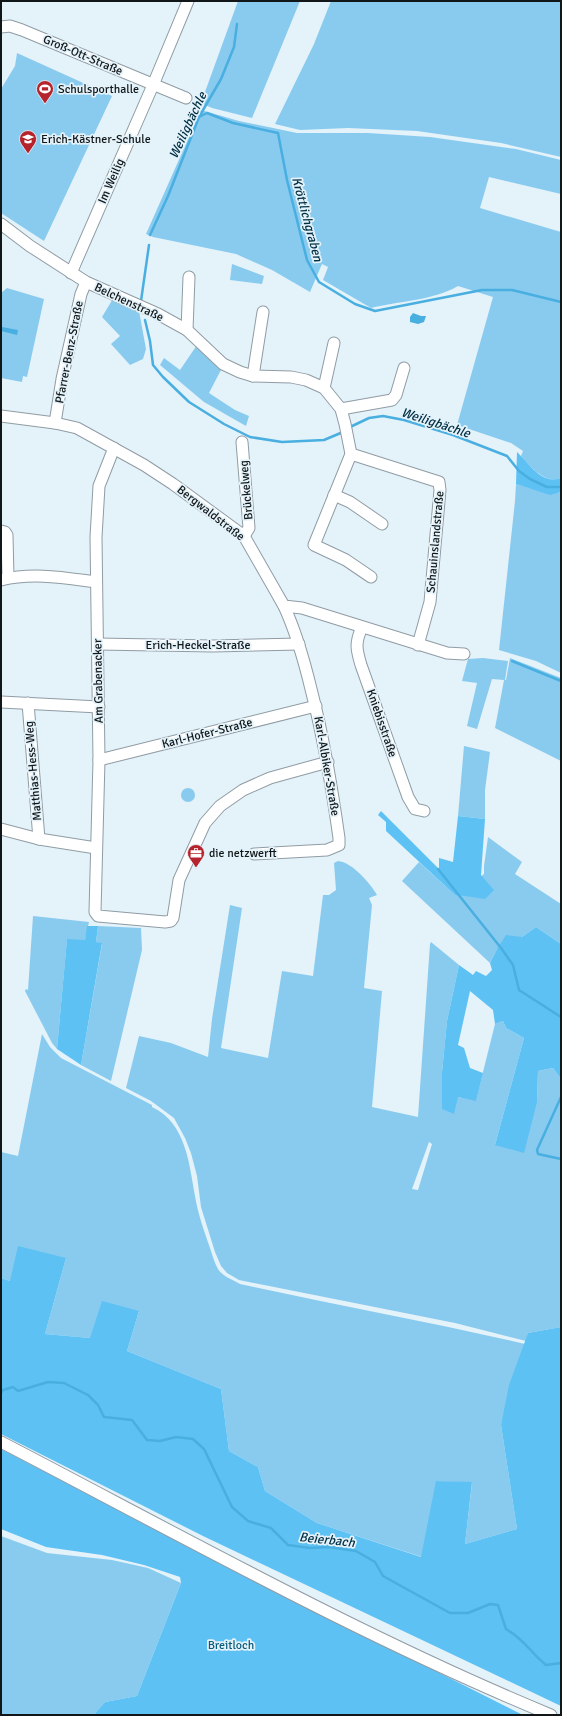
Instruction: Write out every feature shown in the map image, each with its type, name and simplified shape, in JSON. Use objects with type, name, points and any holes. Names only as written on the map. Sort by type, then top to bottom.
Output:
[{"type":"street","name":"Im Weilig","points":[[71,273],[188,1]]},
{"type":"street","name":"Groß-Ott-Straße","points":[[1,27],[10,26],[22,30],[186,98]]},
{"type":"street","name":"Belchenstraße","points":[[1,224],[30,246],[86,282],[158,314],[187,330],[223,364],[253,376],[291,377],[306,380],[324,388],[341,409],[351,454]]},
{"type":"street","points":[[187,330],[189,277]]},
{"type":"street","name":"Pfarrer-Benz-Straße","points":[[55,423],[62,379],[81,294],[86,282]]},
{"type":"street","points":[[253,376],[263,312]]},
{"type":"street","points":[[324,388],[334,343]]},
{"type":"street","points":[[341,409],[392,400],[396,395],[404,368]]},
{"type":"street","name":"Bergwaldstraße","points":[[1,416],[55,423],[77,428],[144,465],[188,494],[244,536],[284,606]]},
{"type":"street","name":"Brückelweg","points":[[242,442],[249,528],[244,536]]},
{"type":"street","name":"Am Grabenacker","points":[[114,448],[99,486],[96,537],[99,760],[95,912],[98,916],[165,922],[171,921],[173,918],[179,880],[205,823],[220,806],[243,790],[270,778],[328,762]]},
{"type":"street","points":[[351,454],[314,546],[346,560],[371,577]]},
{"type":"street","name":"Schauinslandstraße","points":[[351,454],[439,482],[440,490],[430,602],[418,645]]},
{"type":"street","points":[[334,495],[350,502],[382,524]]},
{"type":"street","points":[[1,531],[5,532],[7,535],[5,579],[29,576],[51,576],[96,582]]},
{"type":"street","points":[[284,606],[302,608],[447,653],[464,654]]},
{"type":"street","name":"Karl-Albiker-Straße","points":[[254,854],[327,850],[339,845],[328,762],[316,706],[293,624],[284,606]]},
{"type":"street","name":"Kniebisstraße","points":[[362,627],[357,638],[356,649],[361,665],[408,797],[415,809],[424,811]]},
{"type":"street","name":"Erich-Heckel-Straße","points":[[98,644],[213,646],[299,644]]},
{"type":"street","points":[[1,702],[99,707]]},
{"type":"street","name":"Matthias-Hess-Weg","points":[[28,703],[39,839]]},
{"type":"street","name":"Karl-Hofer-Straße","points":[[99,760],[316,706]]},
{"type":"street","points":[[1,829],[39,839],[96,848]]},
{"type":"street","points":[[1,1442],[303,1599],[441,1666],[551,1715]]},
{"type":"shaded area","points":[[238,1],[300,1],[252,118],[212,108],[201,103]]},
{"type":"shaded area","points":[[331,1],[561,1],[561,157],[501,143],[417,131],[348,128],[300,130],[275,124],[314,44]]},
{"type":"shaded area","points":[[17,53],[112,96],[44,241],[1,213],[1,89],[15,66]]},
{"type":"shaded area","points":[[201,110],[239,121],[297,133],[368,133],[430,137],[516,149],[561,160],[561,194],[489,177],[480,208],[561,232],[561,478],[549,479],[538,473],[521,456],[523,451],[511,443],[457,425],[493,297],[458,286],[426,298],[371,308],[323,280],[328,267],[322,264],[310,292],[272,270],[236,254],[153,237],[146,234]]},
{"type":"shaded area","points":[[232,264],[264,276],[262,284],[230,280]]},
{"type":"shaded area","points":[[7,288],[44,299],[27,377],[23,376],[22,382],[1,378],[1,293]]},
{"type":"shaded area","points":[[114,297],[139,311],[146,349],[143,359],[130,365],[111,344],[120,336],[102,317]]},
{"type":"shaded area","points":[[413,313],[426,316],[424,322],[418,324],[410,322],[410,317]]},
{"type":"shaded area","points":[[2,327],[18,330],[17,335],[1,331]]},
{"type":"shaded area","points":[[197,345],[222,368],[209,393],[235,410],[249,416],[246,426],[204,402],[160,365],[164,358],[180,370]]},
{"type":"shaded area","points":[[516,484],[550,494],[561,492],[561,673],[536,661],[499,650]]},
{"type":"shaded area","points":[[483,658],[508,661],[505,680],[510,658],[561,678],[561,761],[495,728],[504,680],[492,679],[477,729],[467,726],[477,683],[462,681],[468,659]]},
{"type":"shaded area","points":[[464,746],[490,752],[485,790],[485,819],[458,816]]},
{"type":"shaded area","points":[[188,788],[193,790],[195,795],[193,800],[188,802],[183,800],[181,795],[183,790]]},
{"type":"shaded area","points":[[488,837],[522,862],[515,874],[561,904],[561,944],[536,927],[522,937],[497,949],[490,963],[402,881],[419,862],[456,896],[484,874]]},
{"type":"shaded area","points":[[338,861],[343,862],[355,869],[366,880],[377,895],[369,898],[372,905],[364,988],[382,991],[372,1107],[418,1117],[431,942],[459,965],[447,1021],[442,1072],[458,1097],[476,1100],[495,1024],[503,1021],[506,1028],[524,1038],[495,1145],[537,1102],[538,1071],[553,1068],[561,1079],[561,1327],[528,1333],[526,1341],[455,1323],[239,1280],[227,1273],[221,1266],[215,1252],[201,1207],[197,1176],[191,1153],[174,1118],[151,1101],[126,1088],[139,1036],[171,1043],[208,1057],[212,1019],[230,905],[242,908],[221,1048],[268,1058],[282,971],[313,976],[323,895],[329,895],[336,890],[334,863]],"holes":[[[429,1142],[432,1144],[418,1190],[412,1189]]]},
{"type":"shaded area","points":[[33,916],[89,922],[85,940],[67,940],[57,1049],[52,1043],[25,991],[26,989],[28,990]]},
{"type":"shaded area","points":[[98,926],[141,928],[142,950],[111,1081],[81,1065],[102,944],[96,942]]},
{"type":"shaded area","points":[[42,1034],[50,1047],[61,1058],[152,1105],[152,1107],[163,1114],[172,1123],[179,1133],[188,1158],[196,1203],[213,1258],[218,1269],[225,1276],[240,1284],[525,1344],[501,1425],[517,1529],[465,1544],[472,1483],[437,1481],[422,1557],[317,1523],[265,1491],[258,1467],[229,1451],[221,1389],[127,1351],[139,1311],[90,1338],[45,1334],[66,1258],[10,1281],[1,1278],[1,1152],[18,1156]]},
{"type":"shaded area","points":[[1,1536],[47,1553],[112,1560],[148,1568],[181,1583],[137,1696],[105,1702],[96,1712],[96,1715],[1,1715]]},
{"type":"green space","points":[[517,452],[541,476],[554,479],[561,478],[561,492],[550,495],[516,484]]},
{"type":"green space","points":[[381,811],[439,869],[439,858],[453,862],[458,816],[485,819],[481,875],[494,890],[485,899],[458,895],[456,896],[386,831],[386,822],[378,815]]},
{"type":"green space","points":[[87,926],[98,926],[96,942],[102,943],[81,1065],[57,1049],[67,939],[85,940]]},
{"type":"green space","points":[[536,927],[561,944],[561,1079],[553,1068],[538,1071],[537,1102],[524,1153],[495,1145],[524,1038],[506,1028],[503,1021],[495,1024],[493,1010],[470,991],[458,1045],[464,1048],[470,1068],[483,1073],[476,1101],[458,1097],[454,1114],[442,1109],[442,1072],[447,1021],[459,965],[473,975],[476,971],[486,976],[492,970],[490,963],[506,935],[522,937]]},
{"type":"green space","points":[[18,1246],[66,1258],[45,1334],[90,1338],[102,1301],[139,1311],[127,1351],[221,1389],[229,1451],[258,1467],[265,1491],[317,1523],[421,1557],[436,1481],[472,1482],[465,1544],[517,1529],[501,1425],[509,1385],[528,1333],[561,1327],[561,1706],[203,1536],[1,1434],[1,1278],[10,1281]]},
{"type":"green space","name":"Breitloch","points":[[1,1449],[196,1550],[523,1715],[96,1715],[96,1712],[105,1702],[137,1696],[181,1583],[180,1577],[144,1565],[102,1555],[46,1547],[1,1529]]},
{"type":"waterway","name":"Weiligbächle","points":[[150,235],[168,196],[199,117],[221,79],[234,47],[237,24]]},
{"type":"waterway","name":"Kröttlichgraben","points":[[199,117],[207,113],[233,123],[278,133],[287,180],[307,260],[319,282],[355,304],[375,311],[482,290],[512,290],[561,302]]},
{"type":"waterway","name":"Weiligbächle","points":[[141,301],[149,245]]},
{"type":"waterway","name":"Weiligbächle","points":[[145,320],[150,341],[153,365],[163,377],[189,402],[224,424],[250,437],[282,442],[324,440],[343,432]]},
{"type":"waterway","name":"Weiligbächle","points":[[348,428],[369,418],[383,416],[404,420],[453,435],[507,456],[519,471],[530,479],[547,487],[561,487]]},
{"type":"waterway","points":[[512,661],[561,681]]},
{"type":"waterway","points":[[438,869],[513,965],[519,990],[561,1017]]},
{"type":"waterway","points":[[561,1097],[537,1150],[538,1154],[561,1159]]},
{"type":"waterway","name":"Beierbach","points":[[1,1393],[3,1390],[13,1387],[18,1391],[48,1382],[64,1383],[88,1395],[98,1405],[104,1417],[132,1420],[147,1440],[160,1441],[176,1437],[193,1439],[204,1449],[232,1507],[248,1521],[271,1528],[288,1545],[310,1548],[329,1547],[356,1551],[375,1562],[383,1576],[450,1613],[468,1613],[490,1604],[498,1605],[506,1629],[518,1637],[546,1665],[561,1663]]},
{"type":"place","name":"Schulsporthalle","points":[[45,104]]},
{"type":"place","name":"Erich-Kästner-Schule","points":[[28,154]]},
{"type":"place","name":"die netzwerft","points":[[196,868]]}]
